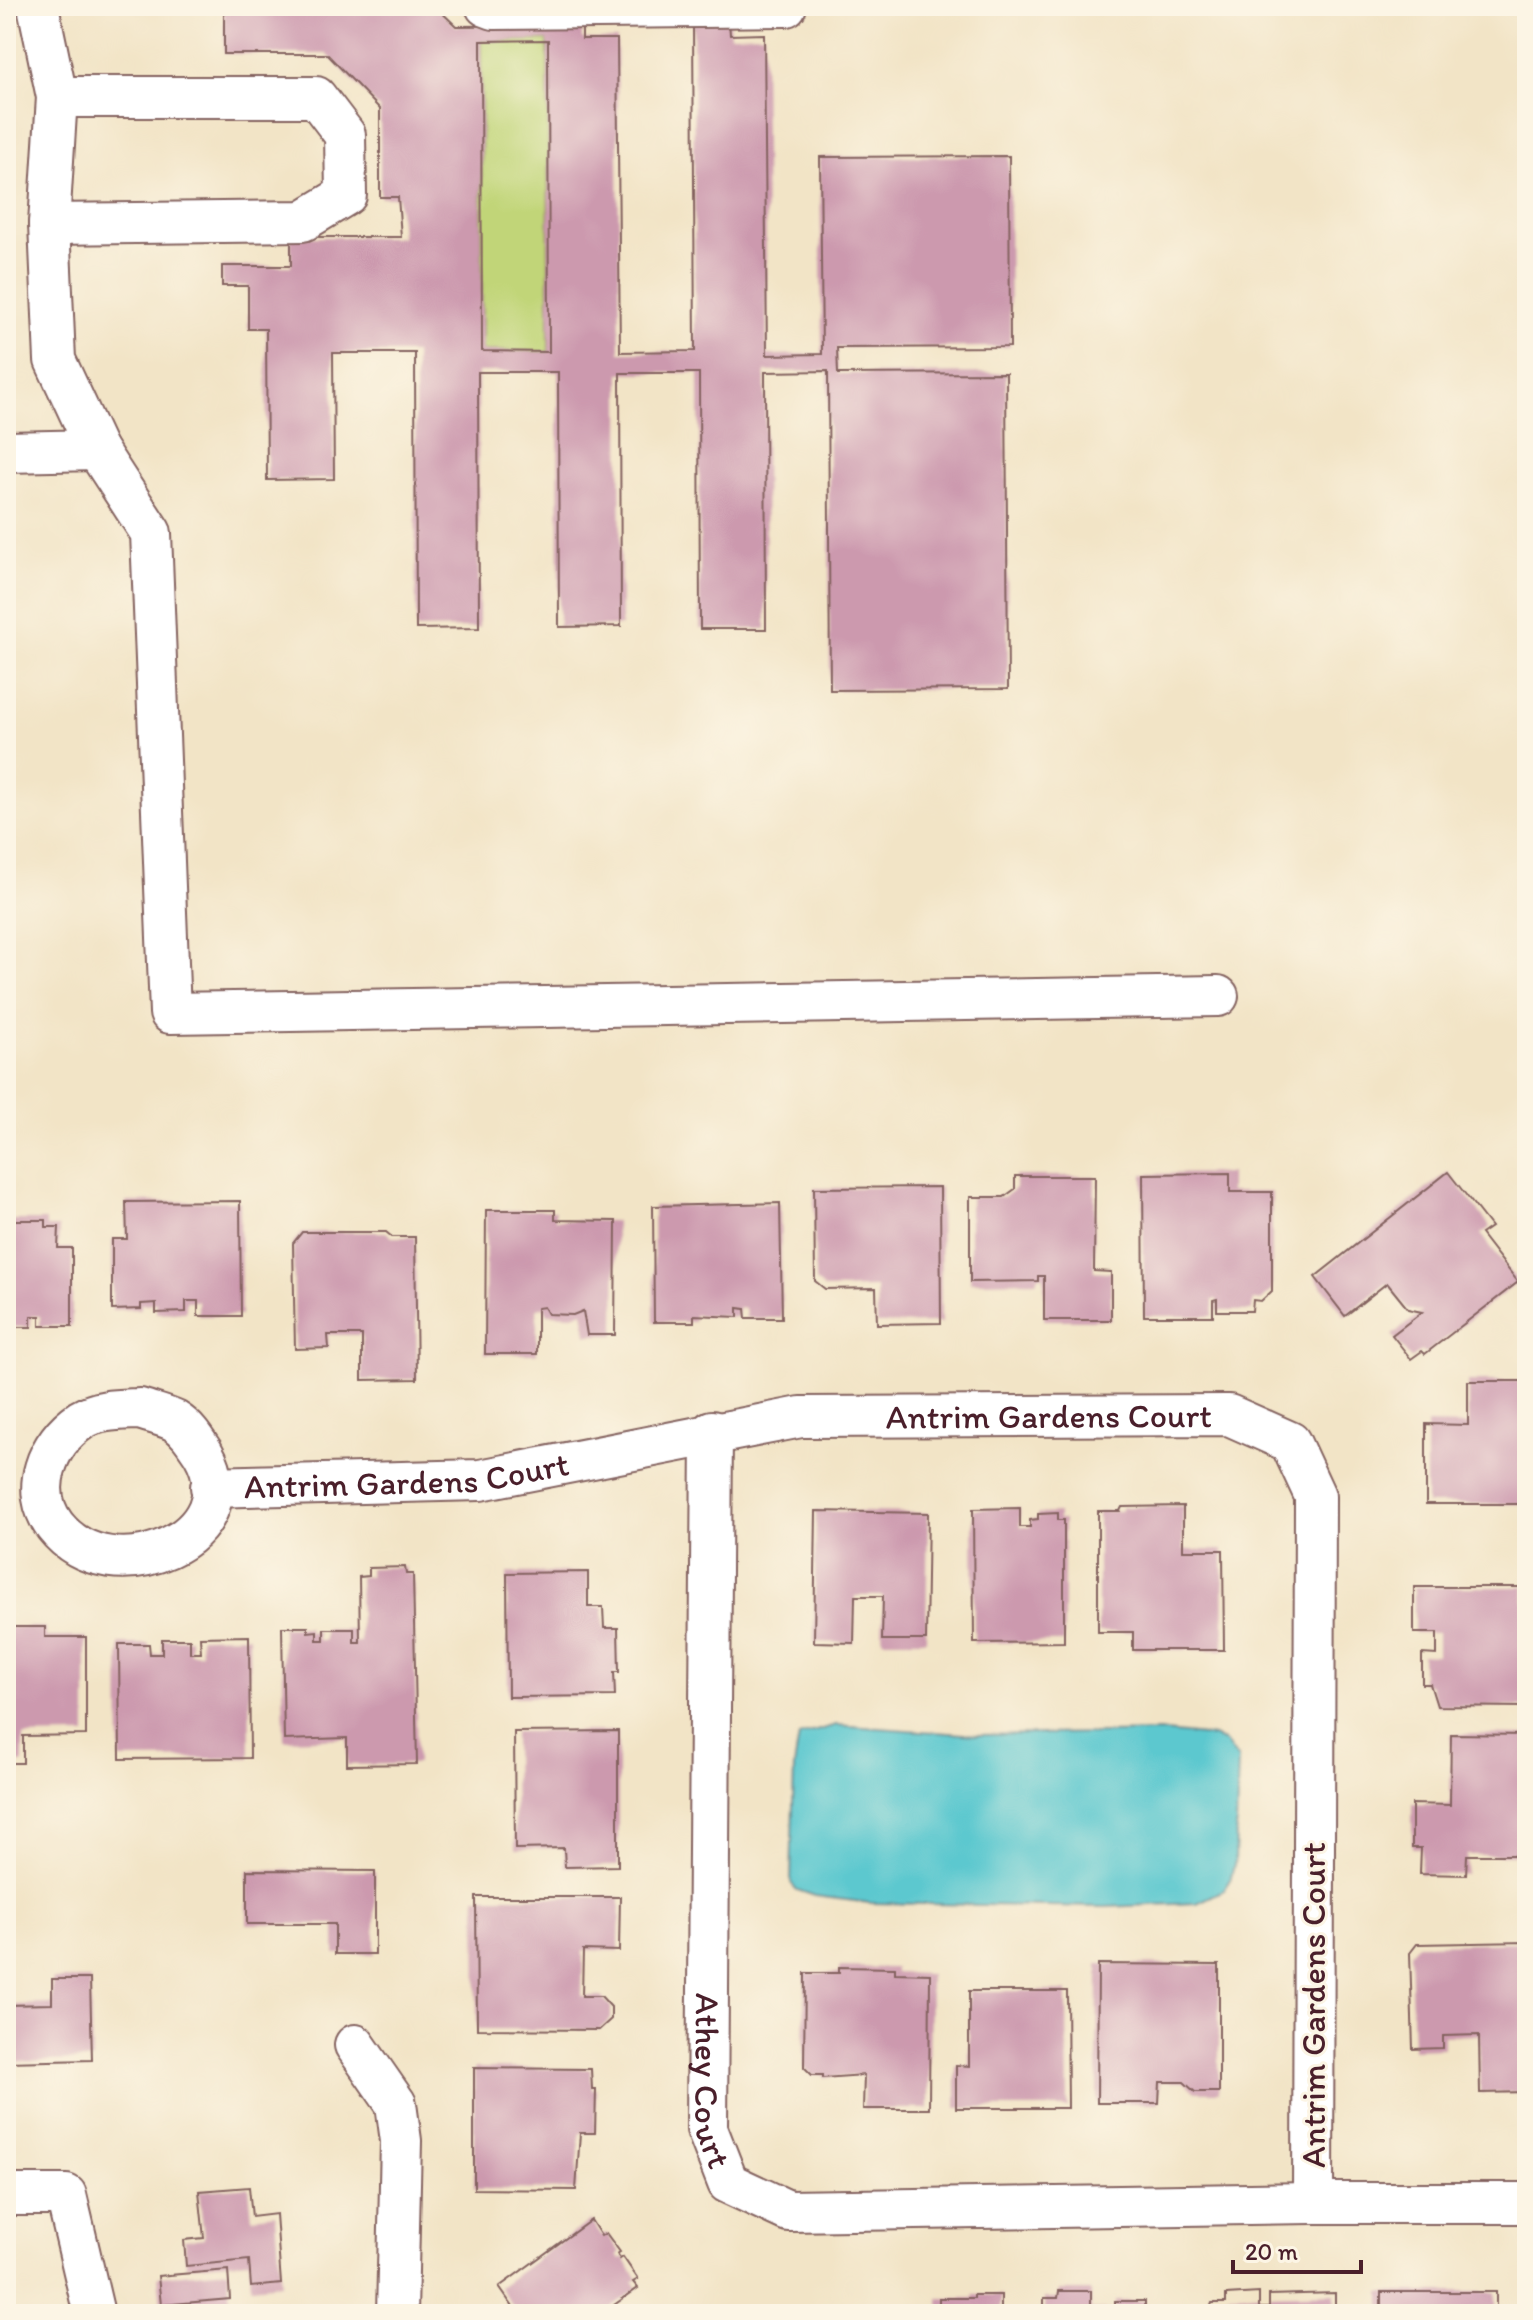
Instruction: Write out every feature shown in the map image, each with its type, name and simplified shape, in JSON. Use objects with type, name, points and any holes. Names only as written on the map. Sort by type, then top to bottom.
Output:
[{"type":"street","points":[[38,6],[57,97],[49,224],[55,360],[97,450],[151,533],[170,1013],[1218,996]]},
{"type":"street","points":[[486,6],[494,9],[786,6]]},
{"type":"street","points":[[49,224],[303,221],[346,195],[345,135],[316,97],[57,97]]},
{"type":"street","points":[[6,452],[97,450]]},
{"type":"street","name":"Antrim Gardens Court","points":[[140,1409],[175,1421],[192,1435],[209,1464],[211,1487],[206,1511],[198,1525],[181,1541],[154,1555],[126,1559],[85,1550],[69,1540],[24,1484],[55,1443],[82,1419],[107,1410],[140,1409]]},
{"type":"street","name":"Antrim Gardens Court","points":[[211,1487],[480,1480],[712,1431],[801,1417],[1229,1415],[1290,1442],[1315,1496],[1313,2203],[1527,2203]]},
{"type":"street","name":"Athey Court","points":[[712,1431],[707,2129],[728,2183],[788,2211],[1313,2203]]},
{"type":"street","points":[[355,2045],[396,2104],[398,2116],[401,2141],[397,2314]]},
{"type":"street","points":[[6,2195],[66,2195],[94,2314]]},
{"type":"green space","points":[[548,40],[549,352],[482,351],[481,41]]},
{"type":"water","points":[[836,1725],[977,1735],[1165,1732],[1213,1737],[1225,1742],[1238,1759],[1235,1861],[1230,1881],[1224,1890],[1197,1903],[1105,1907],[870,1903],[815,1896],[797,1890],[791,1883],[794,1767],[799,1736]]},
{"type":"building","points":[[224,6],[435,6],[456,26],[582,25],[582,39],[617,39],[620,352],[695,351],[693,22],[729,21],[730,35],[764,34],[767,355],[822,354],[820,157],[1009,156],[1010,347],[837,348],[838,374],[1006,373],[1008,689],[830,690],[828,371],[765,372],[766,629],[700,629],[699,373],[620,373],[621,626],[559,627],[558,372],[478,372],[479,628],[416,629],[415,353],[333,353],[334,479],[267,480],[266,329],[248,329],[248,286],[222,286],[222,266],[291,266],[291,237],[401,237],[398,197],[380,197],[380,109],[327,54],[224,54]],"holes":[[[548,40],[549,352],[482,351],[481,41]]]},
{"type":"building","points":[[1448,1172],[1491,1227],[1481,1234],[1518,1282],[1425,1354],[1422,1351],[1411,1359],[1392,1335],[1422,1312],[1408,1309],[1387,1283],[1345,1316],[1315,1277]]},
{"type":"building","points":[[1230,1173],[1230,1192],[1272,1192],[1272,1291],[1261,1301],[1253,1300],[1252,1311],[1217,1311],[1217,1299],[1213,1300],[1213,1316],[1144,1316],[1143,1174]]},
{"type":"building","points":[[1015,1176],[1095,1176],[1094,1271],[1111,1272],[1111,1320],[1044,1320],[1044,1276],[1038,1276],[1038,1281],[970,1282],[970,1197],[1004,1197],[1015,1189]]},
{"type":"building","points":[[940,1187],[941,1323],[877,1324],[876,1288],[825,1289],[815,1281],[814,1188]]},
{"type":"building","points":[[240,1201],[241,1316],[198,1316],[198,1301],[186,1301],[186,1312],[156,1313],[156,1303],[141,1304],[141,1309],[112,1310],[112,1239],[127,1239],[126,1202]]},
{"type":"building","points":[[780,1203],[782,1318],[746,1318],[745,1309],[738,1308],[738,1317],[694,1315],[694,1322],[654,1322],[653,1206]]},
{"type":"building","points":[[486,1210],[555,1210],[555,1220],[616,1221],[615,1335],[587,1335],[583,1311],[573,1315],[548,1314],[544,1307],[537,1308],[537,1354],[485,1354]]},
{"type":"building","points":[[6,1220],[46,1220],[46,1227],[59,1227],[58,1248],[72,1248],[72,1326],[40,1326],[40,1316],[31,1316],[31,1327],[6,1327]]},
{"type":"building","points":[[302,1232],[386,1232],[392,1237],[415,1237],[417,1379],[362,1380],[362,1335],[328,1335],[329,1348],[295,1349],[293,1243]]},
{"type":"building","points":[[1468,1381],[1527,1381],[1527,1504],[1426,1504],[1426,1424],[1468,1425]]},
{"type":"building","points":[[1183,1506],[1183,1550],[1223,1550],[1224,1650],[1133,1650],[1133,1632],[1098,1632],[1098,1511],[1120,1511],[1122,1507]]},
{"type":"building","points":[[1020,1508],[1020,1527],[1030,1527],[1030,1520],[1038,1519],[1038,1514],[1058,1513],[1058,1520],[1064,1520],[1064,1642],[974,1643],[973,1509]]},
{"type":"building","points":[[816,1511],[928,1513],[926,1640],[882,1640],[883,1596],[855,1596],[854,1643],[814,1642]]},
{"type":"building","points":[[405,1567],[406,1574],[413,1574],[417,1764],[347,1765],[347,1738],[284,1740],[282,1627],[308,1627],[308,1632],[317,1631],[317,1640],[324,1640],[324,1629],[354,1629],[354,1642],[360,1642],[359,1577],[369,1576],[369,1568]]},
{"type":"building","points":[[588,1572],[588,1607],[603,1607],[604,1628],[618,1628],[619,1672],[614,1672],[615,1696],[508,1697],[507,1573]]},
{"type":"building","points":[[1414,1587],[1524,1587],[1524,1707],[1437,1706],[1430,1684],[1422,1684],[1422,1654],[1437,1655],[1437,1633],[1414,1633]]},
{"type":"building","points":[[8,1627],[45,1627],[45,1637],[86,1637],[86,1735],[23,1736],[23,1763],[6,1763]]},
{"type":"building","points":[[249,1636],[250,1758],[120,1759],[119,1644],[149,1644],[150,1654],[162,1654],[162,1639],[190,1639],[190,1653],[201,1653],[200,1637]]},
{"type":"building","points":[[618,1731],[618,1866],[565,1867],[564,1848],[515,1849],[514,1732]]},
{"type":"building","points":[[1451,1734],[1527,1735],[1527,1855],[1467,1855],[1466,1875],[1420,1874],[1421,1848],[1412,1848],[1412,1804],[1450,1805]]},
{"type":"building","points":[[247,1870],[375,1871],[375,1954],[335,1954],[335,1924],[247,1924]]},
{"type":"building","points":[[476,1897],[620,1897],[619,1951],[583,1950],[582,1996],[601,1996],[611,2007],[611,2019],[599,2030],[477,2029]]},
{"type":"building","points":[[1527,1942],[1527,2092],[1480,2093],[1479,2035],[1443,2036],[1443,2048],[1413,2049],[1410,1953],[1417,1944]]},
{"type":"building","points":[[1098,1964],[1219,1965],[1219,2092],[1195,2092],[1184,2082],[1160,2082],[1159,2103],[1097,2103]]},
{"type":"building","points":[[839,1967],[895,1968],[895,1973],[930,1974],[929,2109],[863,2109],[864,2075],[823,2078],[823,2075],[812,2075],[804,2067],[805,1973],[839,1973]]},
{"type":"building","points":[[52,1979],[90,1979],[92,2060],[6,2062],[6,2005],[52,2004]]},
{"type":"building","points":[[969,1991],[1067,1991],[1068,2108],[956,2108],[956,2065],[969,2066]]},
{"type":"building","points":[[474,2068],[591,2069],[592,2089],[596,2089],[595,2133],[580,2133],[576,2190],[474,2189]]},
{"type":"building","points":[[249,2187],[252,2217],[276,2214],[281,2284],[251,2287],[249,2260],[186,2266],[184,2240],[204,2238],[199,2191]]},
{"type":"building","points":[[591,2220],[601,2236],[606,2233],[620,2252],[617,2254],[620,2259],[623,2257],[638,2279],[633,2282],[638,2288],[607,2310],[610,2314],[518,2314],[499,2287]]},
{"type":"building","points":[[228,2270],[230,2299],[161,2305],[158,2276]]},
{"type":"building","points":[[1059,2291],[1091,2291],[1091,2310],[1115,2310],[1115,2301],[1145,2301],[1145,2311],[1156,2314],[1044,2314],[1044,2298],[1058,2298]]},
{"type":"building","points":[[1381,2292],[1496,2292],[1496,2314],[1381,2314]]},
{"type":"building","points":[[1259,2293],[1259,2308],[1269,2308],[1269,2295],[1335,2293],[1335,2314],[1208,2314],[1212,2303],[1226,2303],[1226,2295]]},
{"type":"building","points":[[974,2295],[1001,2295],[1001,2314],[939,2314],[939,2298],[974,2298]]}]
